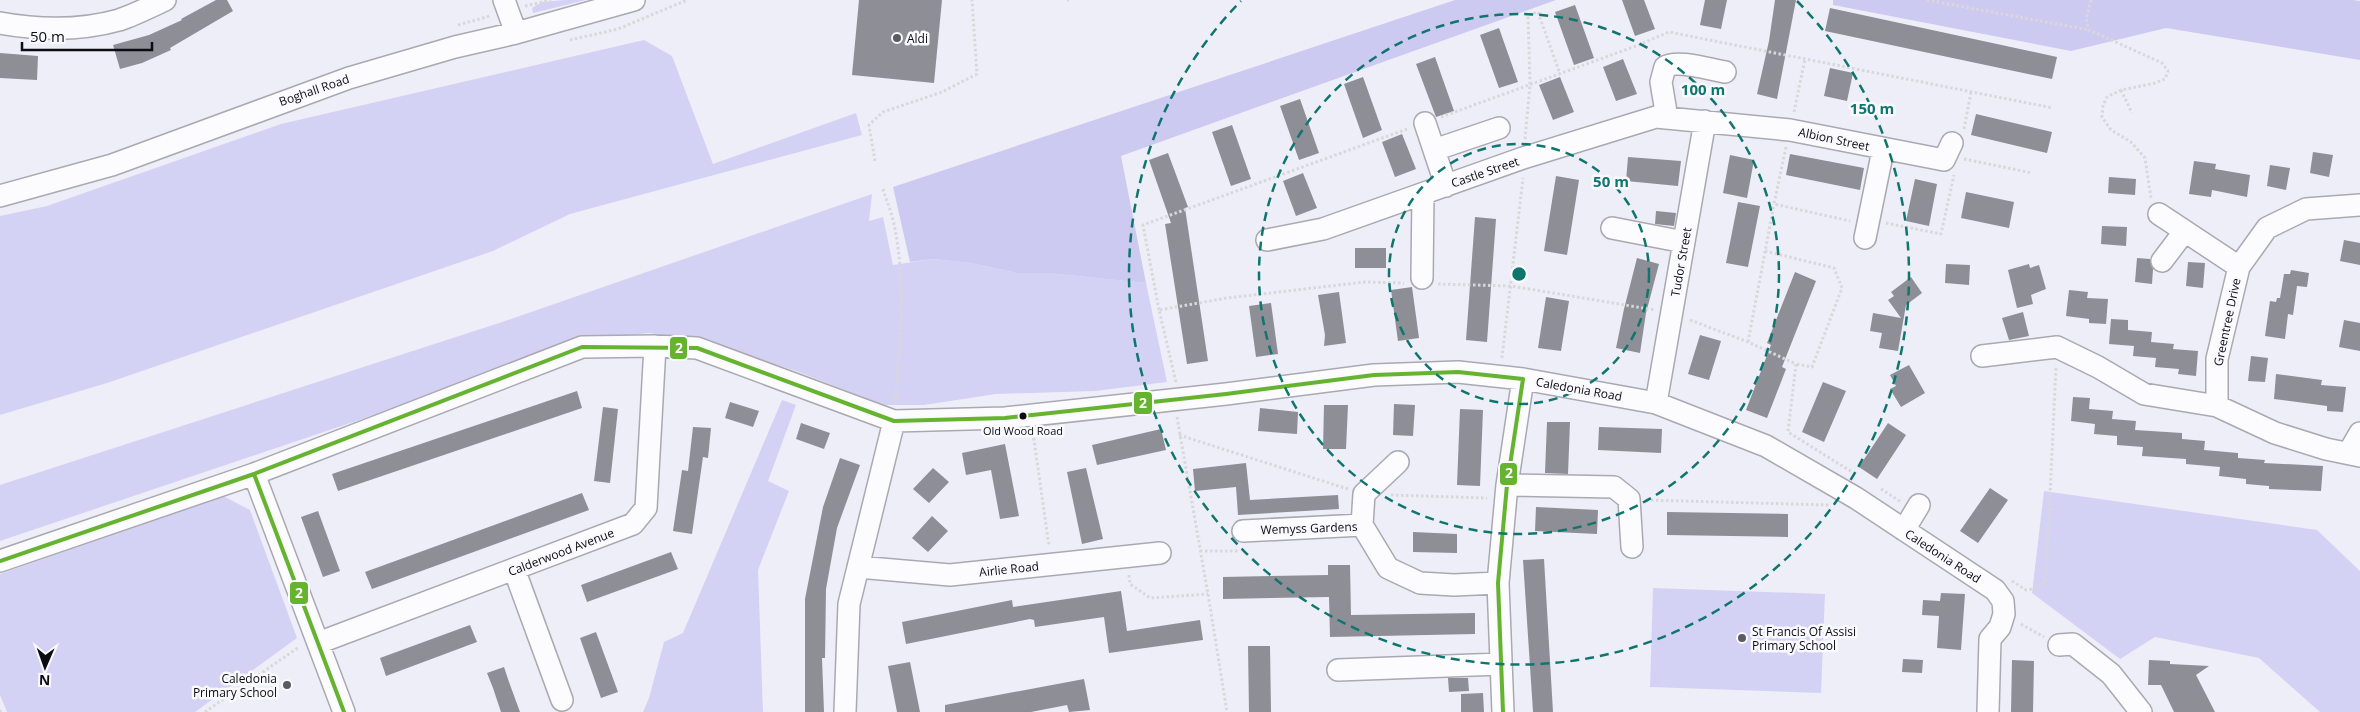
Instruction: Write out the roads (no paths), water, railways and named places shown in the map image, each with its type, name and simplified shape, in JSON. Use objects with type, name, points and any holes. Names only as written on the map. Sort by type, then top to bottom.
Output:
[{"type":"street","points":[[0,23],[26,28],[56,29],[118,20],[165,0]]},
{"type":"street","name":"Boghall Road","points":[[0,196],[112,164],[349,78],[456,47],[516,33],[634,0]]},
{"type":"street","points":[[506,5],[516,33]]},
{"type":"street","points":[[1667,118],[1661,82],[1665,67],[1670,64],[1679,64],[1725,72]]},
{"type":"street","name":"Castle Street","points":[[1267,240],[1323,229],[1523,158],[1656,117],[1705,120]]},
{"type":"street","name":"Albion Street","points":[[1705,120],[1790,130],[1883,150],[1948,152]]},
{"type":"street","name":"Tudor Street","points":[[1656,403],[1705,120]]},
{"type":"street","points":[[1425,123],[1446,186]]},
{"type":"street","points":[[1434,150],[1499,128]]},
{"type":"street","points":[[1865,238],[1883,150]]},
{"type":"street","points":[[1423,194],[1423,282]]},
{"type":"street","name":"Greentree Drive","points":[[2217,406],[2217,359],[2239,267],[2267,228],[2306,209],[2360,205]]},
{"type":"street","name":"Greentree Drive","points":[[2159,214],[2239,267]]},
{"type":"street","points":[[1612,228],[1684,242]]},
{"type":"street","points":[[2162,261],[2184,232]]},
{"type":"street","name":"Caledonia Road","points":[[0,561],[254,474],[582,347],[655,346],[697,348],[894,421],[1031,416],[1374,375],[1458,372],[1524,379],[1656,403],[1766,446],[1856,498],[1995,590],[2003,601],[2004,614],[2000,628],[1990,639],[1988,712]]},
{"type":"street","name":"Calderwood Avenue","points":[[310,644],[633,524],[646,508],[655,346]]},
{"type":"street","points":[[1982,356],[2057,347],[2098,367],[2144,394],[2217,406],[2275,433],[2326,449],[2355,454],[2360,433]]},
{"type":"street","points":[[1503,712],[1498,583],[1506,492],[1524,379]]},
{"type":"street","points":[[845,712],[849,604],[894,421]]},
{"type":"street","points":[[1362,525],[1364,494],[1398,462]]},
{"type":"street","points":[[254,474],[310,644],[344,712]]},
{"type":"street","points":[[1506,492],[1614,488],[1629,499],[1632,547]]},
{"type":"street","points":[[1904,530],[1917,508]]},
{"type":"street","name":"Wemyss Gardens","points":[[1243,531],[1362,525],[1388,568],[1420,583],[1454,585],[1498,583]]},
{"type":"street","name":"Airlie Road","points":[[858,567],[950,576],[1160,553]]},
{"type":"street","points":[[514,569],[562,700]]},
{"type":"street","points":[[2059,646],[2073,644],[2111,674],[2141,712]]},
{"type":"street","points":[[1338,670],[1501,664]]},
{"type":"place","name":"Aldi","points":[[897,38]]},
{"type":"place","name":"Old Wood Road","points":[[1023,416]]},
{"type":"place","name":"St Francis Of Assisi Primary School","points":[[1742,638]]},
{"type":"place","name":"Caledonia Primary School","points":[[287,685]]}]
